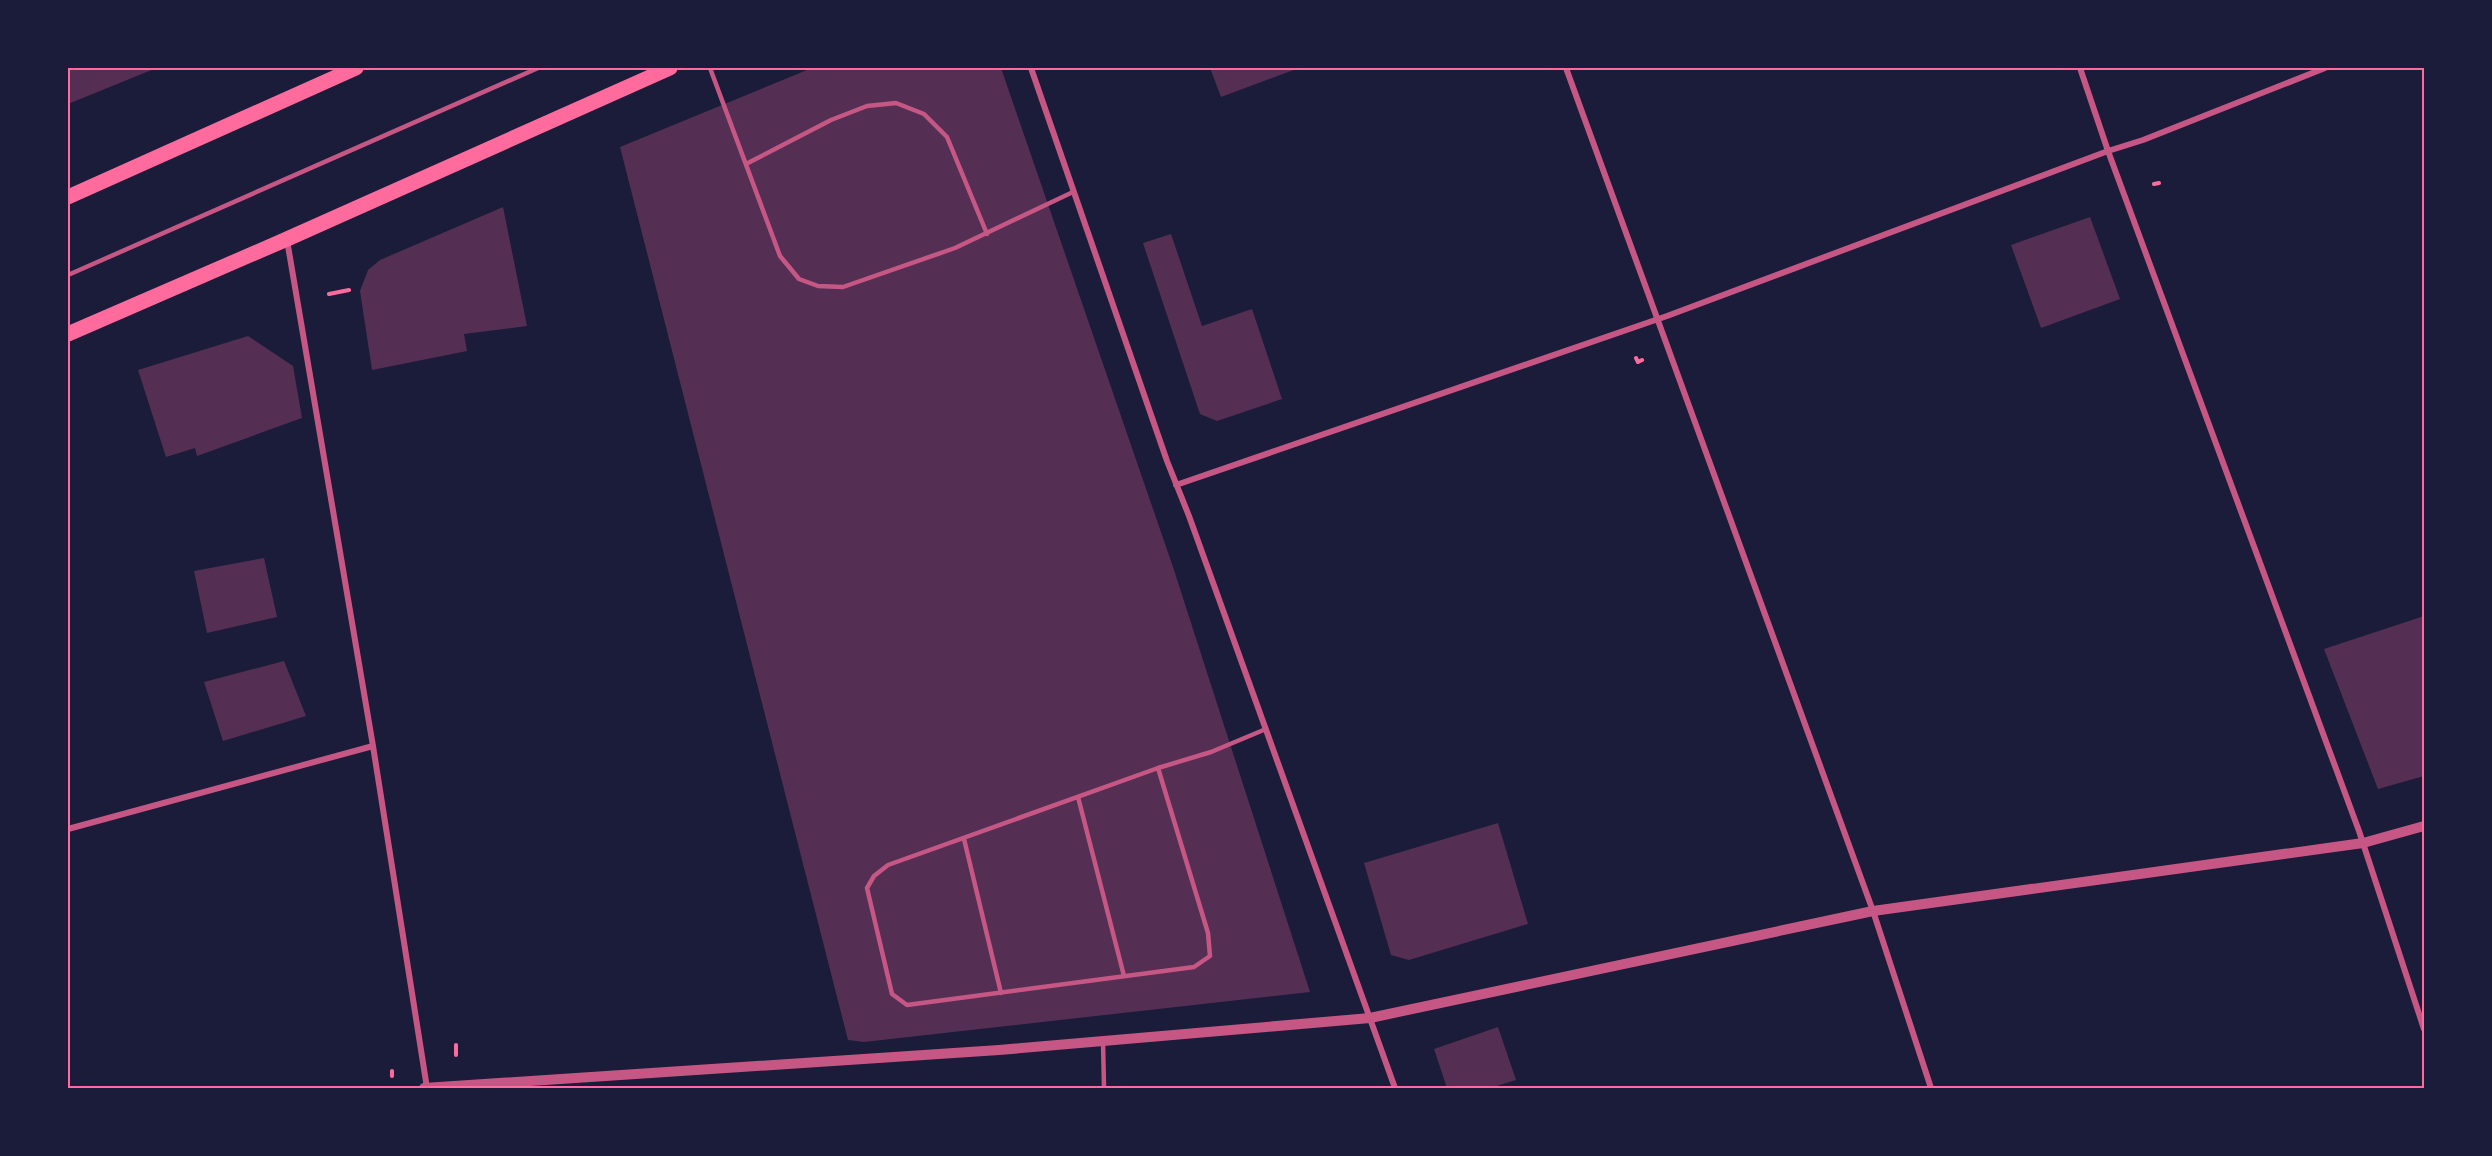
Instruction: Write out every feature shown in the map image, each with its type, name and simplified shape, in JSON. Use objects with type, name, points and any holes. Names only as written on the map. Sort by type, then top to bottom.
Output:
[{"type":"main road","points":[[68,197],[356,68]]},
{"type":"main road","points":[[68,334],[670,68]]},
{"type":"street","points":[[1031,68],[1176,485],[1395,1089]]},
{"type":"street","points":[[1566,68],[1873,911],[1931,1089]]},
{"type":"street","points":[[2080,68],[2108,151],[2363,843],[2424,1029]]},
{"type":"street","points":[[1176,485],[1657,320],[2108,151],[2143,140],[2325,68]]},
{"type":"street","points":[[287,239],[373,746],[426,1088],[999,1050],[1370,1018],[1873,911],[2363,843],[2424,826]]},
{"type":"street","points":[[68,829],[373,746]]},
{"type":"lane","points":[[68,276],[538,68]]},
{"type":"lane","points":[[710,68],[780,256],[799,279],[818,286],[843,287],[987,234],[1073,192]]},
{"type":"lane","points":[[746,164],[831,120],[867,106],[896,103],[924,114],[947,137],[987,234]]},
{"type":"lane","points":[[1158,768],[1208,933],[1210,956],[1194,967],[907,1005],[892,994],[867,888],[874,876],[888,865],[1158,768],[1211,752],[1266,729]]},
{"type":"lane","points":[[1078,797],[1124,976]]},
{"type":"lane","points":[[964,839],[1001,993]]},
{"type":"lane","points":[[1102,1041],[1104,1089]]},
{"type":"path","points":[[329,294],[349,290]]},
{"type":"path","points":[[1636,358],[1638,362],[1642,360]]},
{"type":"path","points":[[456,1045],[456,1055]]},
{"type":"building","points":[[68,68],[153,68],[154,69],[68,104]]},
{"type":"building","points":[[812,68],[1001,68],[1173,567],[1310,992],[864,1042],[848,1040],[620,147]]},
{"type":"building","points":[[1210,68],[1299,68],[1221,97]]},
{"type":"building","points":[[503,207],[527,326],[464,334],[467,351],[372,370],[360,291],[368,270],[380,260]]},
{"type":"building","points":[[2090,217],[2120,299],[2041,328],[2011,245]]},
{"type":"building","points":[[1171,234],[1202,326],[1252,309],[1282,399],[1217,421],[1200,414],[1143,243]]},
{"type":"building","points":[[248,336],[293,366],[302,418],[197,456],[195,448],[166,457],[138,370]]},
{"type":"building","points":[[264,558],[277,617],[207,633],[194,571]]},
{"type":"building","points":[[2424,616],[2424,776],[2378,789],[2324,649]]},
{"type":"building","points":[[284,661],[306,716],[223,741],[204,682]]},
{"type":"building","points":[[1498,823],[1528,924],[1409,960],[1391,955],[1364,863]]},
{"type":"building","points":[[1498,1027],[1516,1080],[1490,1088],[1447,1088],[1434,1049]]}]
